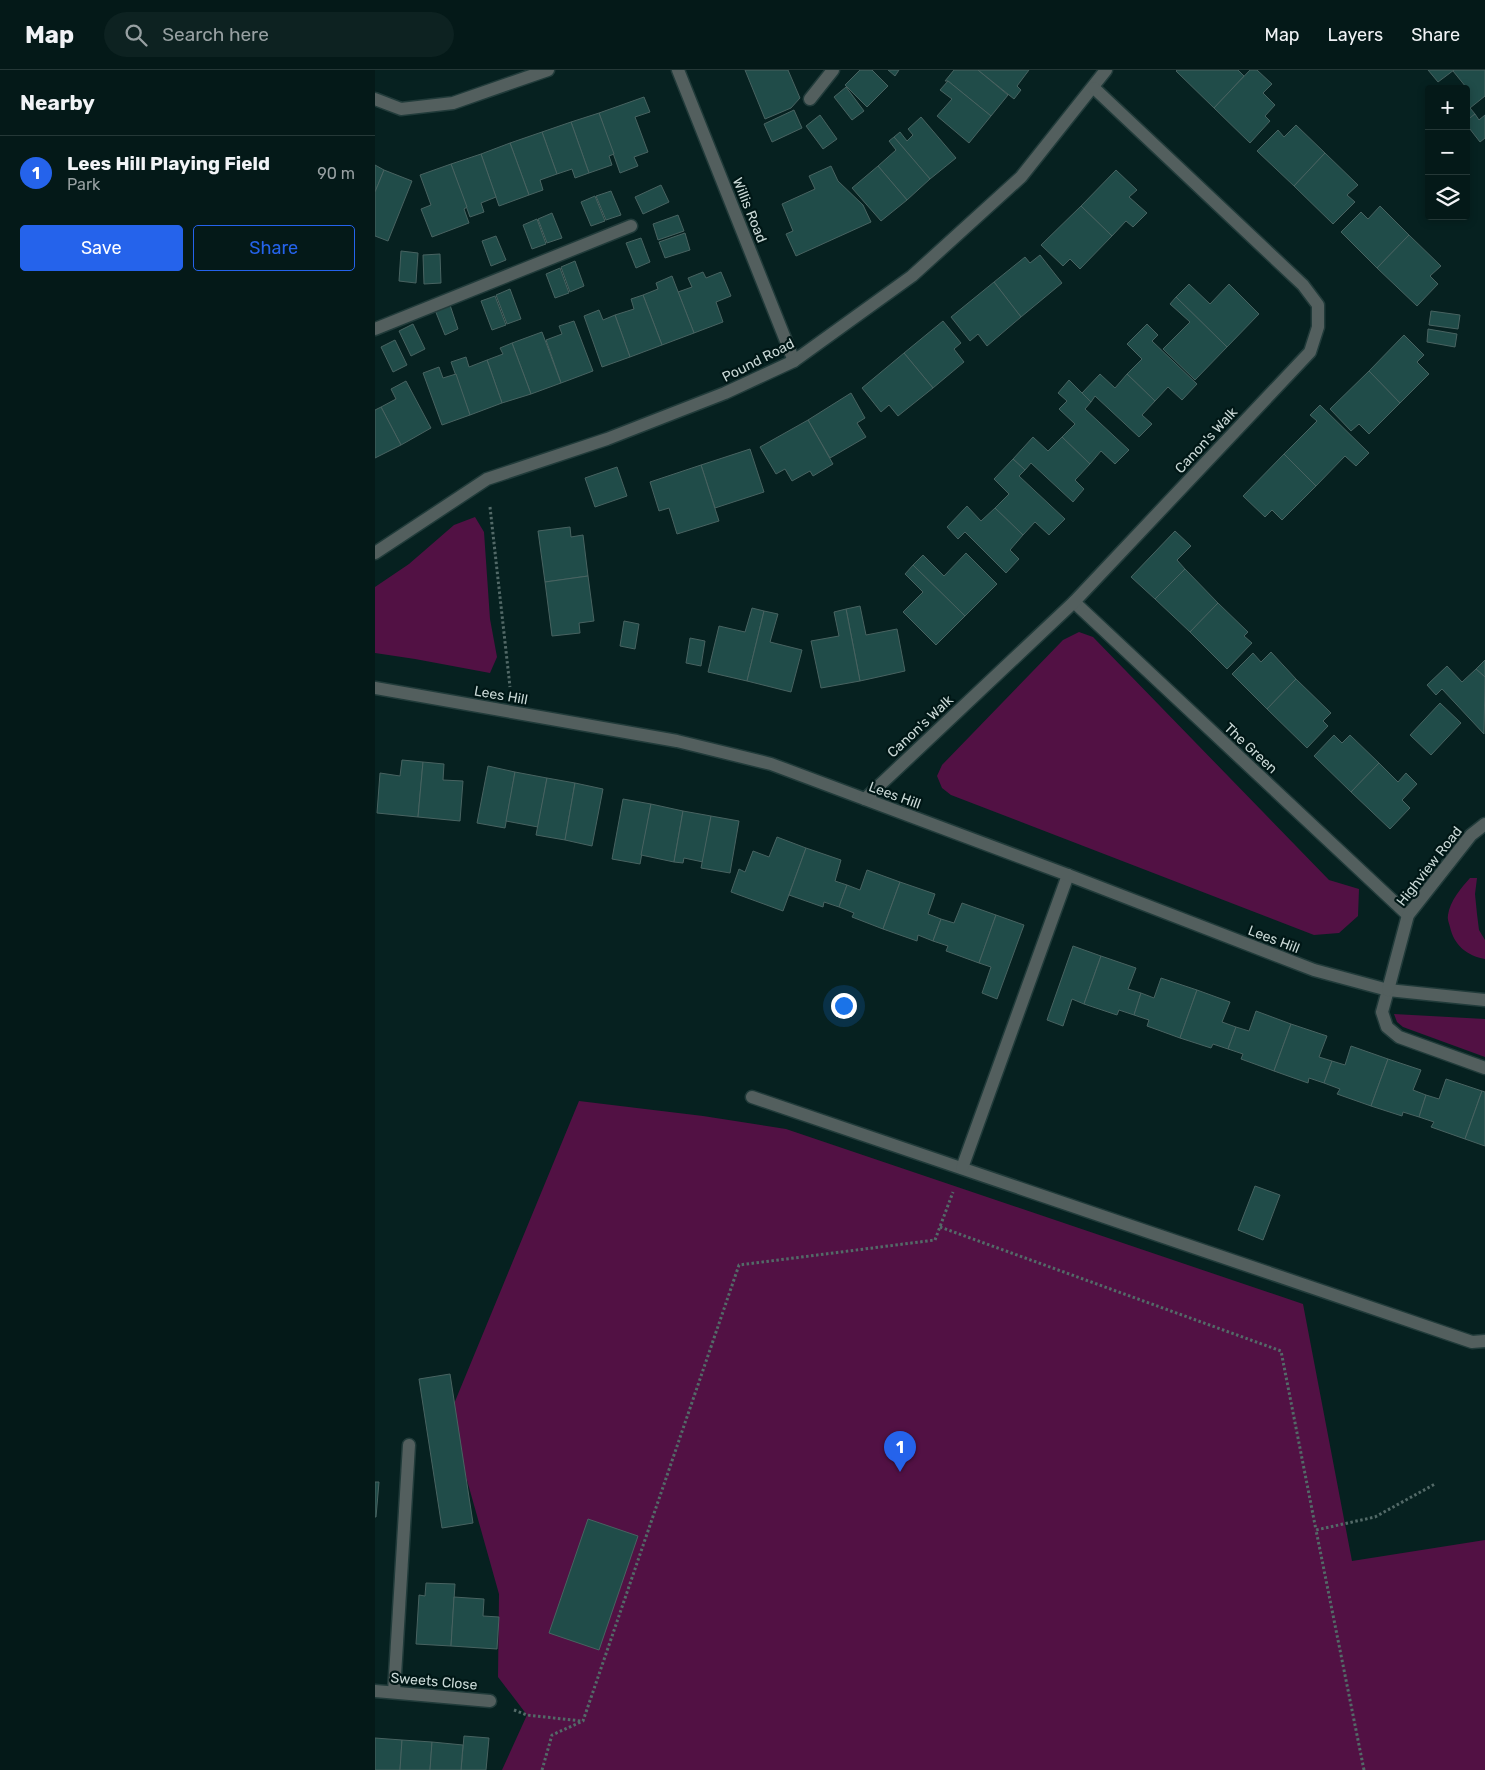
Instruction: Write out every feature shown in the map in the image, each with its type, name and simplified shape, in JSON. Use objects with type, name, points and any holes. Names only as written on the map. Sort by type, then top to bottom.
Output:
[{"type":"street","points":[[375,99],[401,109],[453,103],[548,70]]},
{"type":"street","name":"Willis Road","points":[[678,70],[794,361]]},
{"type":"street","points":[[810,99],[833,70]]},
{"type":"street","name":"Pound Road","points":[[375,553],[487,479],[607,439],[725,393],[794,361],[912,276],[1021,178],[1094,88],[1106,70]]},
{"type":"street","name":"Canon's Walk","points":[[865,799],[1074,602],[1310,352],[1318,327],[1317,305],[1303,285],[1094,88]]},
{"type":"street","points":[[375,329],[631,226]]},
{"type":"street","name":"The Green","points":[[1074,602],[1408,915]]},
{"type":"street","name":"Lees Hill","points":[[375,688],[677,741],[771,764],[1068,875],[1314,970],[1388,990],[1485,1000]]},
{"type":"street","name":"Highview Road","points":[[1388,990],[1408,915],[1471,835],[1485,824]]},
{"type":"street","points":[[962,1168],[1068,875]]},
{"type":"street","points":[[1388,990],[1382,1012],[1387,1027],[1399,1037],[1485,1068]]},
{"type":"street","points":[[752,1097],[1472,1342],[1485,1341]]},
{"type":"street","points":[[395,1692],[409,1445]]},
{"type":"street","name":"Sweets Close","points":[[375,1691],[490,1701]]},
{"type":"path","points":[[487,479],[509,667],[511,712]]},
{"type":"path","points":[[542,1770],[552,1735],[583,1721],[739,1265],[935,1240],[962,1168]]},
{"type":"path","points":[[940,1227],[1281,1351],[1364,1770]]},
{"type":"path","points":[[1316,1530],[1375,1518],[1435,1484]]},
{"type":"path","points":[[490,1701],[527,1715],[583,1721]]},
{"type":"shaded area","points":[[475,517],[484,532],[490,619],[497,657],[490,673],[375,653],[375,587],[409,564],[454,525]]},
{"type":"shaded area","points":[[1079,632],[1093,637],[1329,880],[1359,889],[1358,916],[1339,933],[1314,935],[951,795],[942,788],[937,776],[942,765],[1063,640]]},
{"type":"shaded area","points":[[1470,878],[1477,878],[1475,894],[1479,930],[1485,940],[1485,959],[1478,958],[1462,949],[1452,933],[1448,920],[1453,900]]},
{"type":"shaded area","points":[[1394,1014],[1485,1019],[1485,1057],[1403,1027],[1397,1022]]},
{"type":"shaded area","points":[[579,1101],[703,1116],[786,1129],[1303,1304],[1352,1561],[1485,1540],[1485,1770],[502,1770],[527,1715],[498,1677],[499,1594],[449,1416]]},
{"type":"building","points":[[745,70],[788,70],[800,98],[791,108],[765,119]]},
{"type":"building","points":[[860,70],[872,70],[888,86],[867,107],[845,85]]},
{"type":"building","points":[[888,70],[899,70],[895,76]]},
{"type":"building","points":[[954,70],[978,70],[1008,95],[991,116],[948,81],[945,81]]},
{"type":"building","points":[[978,70],[1029,70],[1017,86],[1021,90],[1014,99]]},
{"type":"building","points":[[1177,70],[1238,70],[1244,76],[1214,108]]},
{"type":"building","points":[[1250,70],[1257,70],[1272,84],[1263,93],[1275,105],[1265,116],[1270,121],[1250,143],[1214,108]]},
{"type":"building","points":[[1428,70],[1454,70],[1438,82]]},
{"type":"building","points":[[1485,70],[1485,96],[1470,108],[1470,85],[1464,85],[1453,71]]},
{"type":"building","points":[[948,81],[991,116],[969,143],[937,116],[952,99],[940,90]]},
{"type":"building","points":[[846,87],[864,111],[852,120],[834,97]]},
{"type":"building","points":[[644,97],[650,112],[635,117],[648,152],[634,157],[638,166],[620,173],[599,113]]},
{"type":"building","points":[[1470,108],[1475,114],[1470,118]]},
{"type":"building","points":[[794,110],[802,128],[772,142],[764,124]]},
{"type":"building","points":[[599,113],[614,154],[609,156],[612,165],[589,173],[571,122]]},
{"type":"building","points":[[1475,114],[1479,120],[1485,115],[1485,138],[1480,142],[1470,129],[1470,118]]},
{"type":"building","points":[[820,115],[837,139],[823,149],[806,126]]},
{"type":"building","points":[[921,117],[956,158],[930,179],[894,137],[900,132],[907,141],[913,135],[908,129]]},
{"type":"building","points":[[571,122],[589,173],[575,178],[572,169],[557,174],[542,132]]},
{"type":"building","points":[[1296,125],[1325,153],[1294,186],[1257,151],[1278,130],[1284,137]]},
{"type":"building","points":[[542,132],[557,174],[540,180],[543,190],[529,195],[510,143]]},
{"type":"building","points":[[894,137],[930,179],[907,200],[878,166],[896,150],[889,141]]},
{"type":"building","points":[[510,143],[529,195],[499,206],[481,154]]},
{"type":"building","points":[[1325,153],[1358,185],[1347,195],[1355,202],[1333,224],[1294,186]]},
{"type":"building","points":[[481,154],[496,197],[481,203],[484,212],[470,217],[451,164]]},
{"type":"building","points":[[451,164],[467,207],[464,209],[469,223],[432,237],[421,209],[431,205],[420,175]]},
{"type":"building","points":[[375,165],[384,170],[375,192]]},
{"type":"building","points":[[831,166],[838,181],[863,205],[871,222],[796,256],[786,234],[793,231],[782,204],[815,189],[809,176]]},
{"type":"building","points":[[878,166],[907,200],[881,221],[852,188]]},
{"type":"building","points":[[384,170],[412,181],[388,241],[375,236],[375,192]]},
{"type":"building","points":[[1116,170],[1137,190],[1129,197],[1147,213],[1133,227],[1126,221],[1112,236],[1081,206]]},
{"type":"building","points":[[661,185],[669,202],[643,214],[635,197]]},
{"type":"building","points":[[611,191],[621,215],[606,220],[596,196]]},
{"type":"building","points":[[595,196],[605,221],[591,226],[581,202]]},
{"type":"building","points":[[1081,206],[1112,236],[1080,269],[1070,259],[1063,266],[1041,245]]},
{"type":"building","points":[[1380,206],[1409,235],[1377,268],[1341,232],[1361,212],[1368,219]]},
{"type":"building","points":[[552,213],[562,238],[547,243],[538,219]]},
{"type":"building","points":[[678,215],[684,231],[658,240],[653,224]]},
{"type":"building","points":[[537,219],[546,244],[532,249],[523,225]]},
{"type":"building","points":[[685,233],[690,250],[665,258],[659,242]]},
{"type":"building","points":[[1409,235],[1441,266],[1430,276],[1438,284],[1417,306],[1377,268]]},
{"type":"building","points":[[496,236],[506,260],[491,266],[482,241]]},
{"type":"building","points":[[641,238],[650,262],[636,268],[626,243]]},
{"type":"building","points":[[401,251],[418,253],[416,283],[399,281]]},
{"type":"building","points":[[440,254],[441,283],[424,284],[423,255]]},
{"type":"building","points":[[1040,255],[1062,283],[1021,317],[994,282],[1025,257],[1030,263]]},
{"type":"building","points":[[575,261],[584,286],[570,292],[561,267]]},
{"type":"building","points":[[560,268],[569,293],[555,298],[546,274]]},
{"type":"building","points":[[703,272],[706,278],[721,272],[731,296],[716,302],[723,322],[694,333],[678,292],[692,287],[688,278]]},
{"type":"building","points":[[672,276],[694,333],[662,345],[643,295],[658,289],[656,283]]},
{"type":"building","points":[[994,282],[1021,317],[987,346],[978,334],[970,341],[951,317]]},
{"type":"building","points":[[1189,284],[1210,304],[1229,284],[1259,314],[1227,347],[1176,297]]},
{"type":"building","points":[[510,289],[521,319],[507,324],[496,295]]},
{"type":"building","points":[[643,295],[662,345],[630,357],[615,315],[634,309],[631,299]]},
{"type":"building","points":[[495,296],[506,325],[492,330],[481,301]]},
{"type":"building","points":[[1176,297],[1227,347],[1195,380],[1163,349],[1190,322],[1170,304]]},
{"type":"building","points":[[450,305],[458,329],[445,335],[435,310]]},
{"type":"building","points":[[599,310],[603,320],[615,315],[630,357],[602,367],[584,316]]},
{"type":"building","points":[[1431,311],[1460,315],[1458,329],[1429,325]]},
{"type":"building","points":[[574,321],[593,371],[561,383],[546,340],[562,334],[559,326]]},
{"type":"building","points":[[943,321],[961,343],[954,349],[964,362],[933,388],[904,353]]},
{"type":"building","points":[[413,324],[425,349],[411,356],[399,331]]},
{"type":"building","points":[[1147,324],[1158,335],[1152,341],[1197,384],[1182,400],[1168,387],[1155,401],[1127,374],[1142,359],[1127,344]]},
{"type":"building","points":[[1428,329],[1457,334],[1455,347],[1427,342]]},
{"type":"building","points":[[542,332],[561,383],[531,394],[512,343]]},
{"type":"building","points":[[1404,335],[1424,355],[1417,362],[1429,374],[1400,403],[1369,371]]},
{"type":"building","points":[[395,340],[407,365],[393,372],[381,347]]},
{"type":"building","points":[[512,343],[531,394],[502,403],[487,360],[503,354],[500,348]]},
{"type":"building","points":[[904,353],[933,388],[898,416],[889,405],[881,412],[862,388]]},
{"type":"building","points":[[466,357],[469,367],[487,360],[502,403],[470,415],[451,362]]},
{"type":"building","points":[[439,367],[443,378],[456,374],[470,415],[442,425],[423,373]]},
{"type":"building","points":[[1369,371],[1400,403],[1369,434],[1359,424],[1351,431],[1330,409]]},
{"type":"building","points":[[1100,374],[1115,388],[1127,374],[1155,401],[1142,415],[1152,424],[1139,437],[1095,396],[1091,402],[1082,393]]},
{"type":"building","points":[[1069,380],[1091,402],[1085,409],[1129,450],[1115,464],[1101,451],[1090,464],[1062,437],[1075,424],[1059,409],[1067,401],[1058,393]]},
{"type":"building","points":[[406,381],[431,428],[401,445],[381,407],[396,399],[391,389]]},
{"type":"building","points":[[851,393],[865,418],[857,423],[866,437],[830,458],[808,420]]},
{"type":"building","points":[[1320,405],[1369,453],[1356,466],[1345,456],[1316,486],[1284,454],[1317,421],[1310,415]]},
{"type":"building","points":[[381,407],[401,445],[375,458],[375,410]]},
{"type":"building","points":[[808,420],[833,464],[813,476],[810,471],[792,481],[785,469],[776,474],[760,447]]},
{"type":"building","points":[[1033,437],[1048,451],[1062,437],[1090,464],[1075,480],[1084,489],[1073,502],[1031,463],[1025,470],[1013,459]]},
{"type":"building","points":[[750,449],[764,492],[715,508],[701,465]]},
{"type":"building","points":[[1284,454],[1316,486],[1282,520],[1272,510],[1265,517],[1243,496]]},
{"type":"building","points":[[1013,459],[1025,470],[1019,476],[1065,519],[1049,535],[1035,522],[1023,535],[995,508],[1009,494],[994,479]]},
{"type":"building","points":[[701,465],[719,521],[677,534],[669,508],[659,511],[650,482]]},
{"type":"building","points":[[617,467],[627,496],[595,507],[585,478]]},
{"type":"building","points":[[967,506],[981,521],[995,508],[1023,535],[1010,550],[1019,559],[1006,573],[965,532],[958,539],[947,527]]},
{"type":"building","points":[[570,527],[571,537],[583,535],[588,576],[545,582],[538,531]]},
{"type":"building","points":[[1175,531],[1191,546],[1177,560],[1185,569],[1155,599],[1131,577]]},
{"type":"building","points":[[966,553],[997,584],[965,616],[913,565],[923,555],[944,576]]},
{"type":"building","points":[[913,565],[965,616],[936,645],[903,612],[923,592],[905,574]]},
{"type":"building","points":[[1185,569],[1218,603],[1190,632],[1155,599]]},
{"type":"building","points":[[588,576],[594,621],[579,623],[580,633],[552,636],[545,582]]},
{"type":"building","points":[[1218,603],[1248,632],[1244,636],[1252,643],[1227,669],[1190,632]]},
{"type":"building","points":[[860,606],[866,635],[897,629],[905,671],[860,681],[846,609]]},
{"type":"building","points":[[752,608],[764,611],[747,681],[708,672],[719,626],[745,632]]},
{"type":"building","points":[[846,609],[860,681],[821,688],[811,641],[839,636],[834,612]]},
{"type":"building","points":[[764,611],[778,614],[770,642],[802,650],[791,692],[747,681]]},
{"type":"building","points":[[624,621],[639,624],[635,649],[620,646]]},
{"type":"building","points":[[690,638],[705,641],[701,666],[686,663]]},
{"type":"building","points":[[1271,652],[1296,679],[1267,709],[1232,674],[1253,653],[1261,662]]},
{"type":"building","points":[[1485,660],[1485,677],[1476,669]]},
{"type":"building","points":[[1447,666],[1462,682],[1476,669],[1485,677],[1484,734],[1442,689],[1436,695],[1427,685]]},
{"type":"building","points":[[1296,679],[1331,713],[1323,721],[1328,726],[1307,748],[1267,709]]},
{"type":"building","points":[[1440,703],[1461,723],[1431,755],[1410,735]]},
{"type":"building","points":[[1334,735],[1342,743],[1350,735],[1379,763],[1351,792],[1314,756]]},
{"type":"building","points":[[402,760],[423,762],[418,817],[377,813],[380,773],[400,776]]},
{"type":"building","points":[[423,762],[444,764],[443,780],[463,781],[460,821],[418,817]]},
{"type":"building","points":[[1379,763],[1398,782],[1406,773],[1417,784],[1402,800],[1410,808],[1390,829],[1351,792]]},
{"type":"building","points":[[488,766],[515,772],[505,828],[477,823]]},
{"type":"building","points":[[515,772],[547,778],[538,827],[506,821]]},
{"type":"building","points":[[547,778],[575,783],[565,840],[536,835]]},
{"type":"building","points":[[575,783],[603,789],[592,846],[565,840]]},
{"type":"building","points":[[623,799],[651,804],[640,864],[612,859]]},
{"type":"building","points":[[651,804],[683,811],[674,862],[641,855]]},
{"type":"building","points":[[683,811],[711,816],[703,862],[684,858],[683,863],[674,862]]},
{"type":"building","points":[[711,816],[739,821],[730,873],[701,868]]},
{"type":"building","points":[[777,837],[806,848],[783,911],[731,892],[739,869],[745,872],[753,851],[769,857]]},
{"type":"building","points":[[806,848],[841,860],[835,881],[847,885],[839,907],[824,902],[823,907],[789,895]]},
{"type":"building","points":[[867,870],[900,882],[883,929],[852,917],[854,913],[839,907],[847,885],[860,890]]},
{"type":"building","points":[[900,882],[935,894],[928,914],[941,919],[933,941],[918,935],[917,941],[883,929]]},
{"type":"building","points":[[962,903],[996,915],[979,963],[946,951],[948,946],[933,941],[941,919],[954,923]]},
{"type":"building","points":[[996,915],[1024,925],[997,999],[982,993],[991,967],[979,963]]},
{"type":"building","points":[[1073,946],[1101,956],[1084,1004],[1072,999],[1063,1026],[1047,1020]]},
{"type":"building","points":[[1101,956],[1136,968],[1128,989],[1141,993],[1134,1015],[1119,1010],[1117,1015],[1084,1004]]},
{"type":"building","points":[[1161,978],[1197,990],[1180,1038],[1147,1026],[1149,1020],[1134,1015],[1141,993],[1154,998]]},
{"type":"building","points":[[1197,990],[1230,1002],[1222,1022],[1236,1027],[1228,1049],[1213,1044],[1211,1048],[1180,1038]]},
{"type":"building","points":[[1256,1011],[1291,1024],[1274,1071],[1241,1059],[1243,1054],[1228,1049],[1236,1027],[1249,1031]]},
{"type":"building","points":[[1291,1024],[1327,1036],[1319,1057],[1332,1061],[1324,1083],[1309,1078],[1308,1083],[1274,1071]]},
{"type":"building","points":[[1351,1046],[1388,1059],[1371,1106],[1337,1094],[1340,1089],[1324,1083],[1332,1061],[1345,1065]]},
{"type":"building","points":[[1388,1059],[1421,1070],[1413,1090],[1426,1095],[1419,1117],[1403,1112],[1402,1116],[1371,1106]]},
{"type":"building","points":[[1446,1079],[1482,1091],[1465,1139],[1431,1127],[1434,1122],[1419,1117],[1426,1095],[1439,1099]]},
{"type":"building","points":[[1482,1091],[1485,1092],[1485,1146],[1465,1139]]},
{"type":"building","points":[[1255,1186],[1280,1195],[1263,1240],[1238,1230]]},
{"type":"building","points":[[450,1374],[473,1523],[442,1528],[419,1379]]},
{"type":"building","points":[[375,1482],[379,1482],[376,1517],[375,1517]]},
{"type":"building","points":[[588,1519],[638,1536],[599,1650],[549,1633]]},
{"type":"building","points":[[426,1583],[455,1584],[451,1646],[416,1644],[419,1595],[425,1596]]},
{"type":"building","points":[[454,1597],[484,1599],[483,1616],[499,1617],[497,1649],[451,1646]]},
{"type":"building","points":[[464,1736],[489,1738],[486,1770],[461,1770]]},
{"type":"building","points":[[375,1738],[402,1740],[400,1770],[375,1770]]},
{"type":"building","points":[[402,1740],[432,1742],[430,1770],[400,1770]]},
{"type":"building","points":[[432,1742],[463,1745],[461,1770],[430,1770]]},
{"type":"place","name":"Lees Hill Playing Field","points":[[900,1472]]}]
